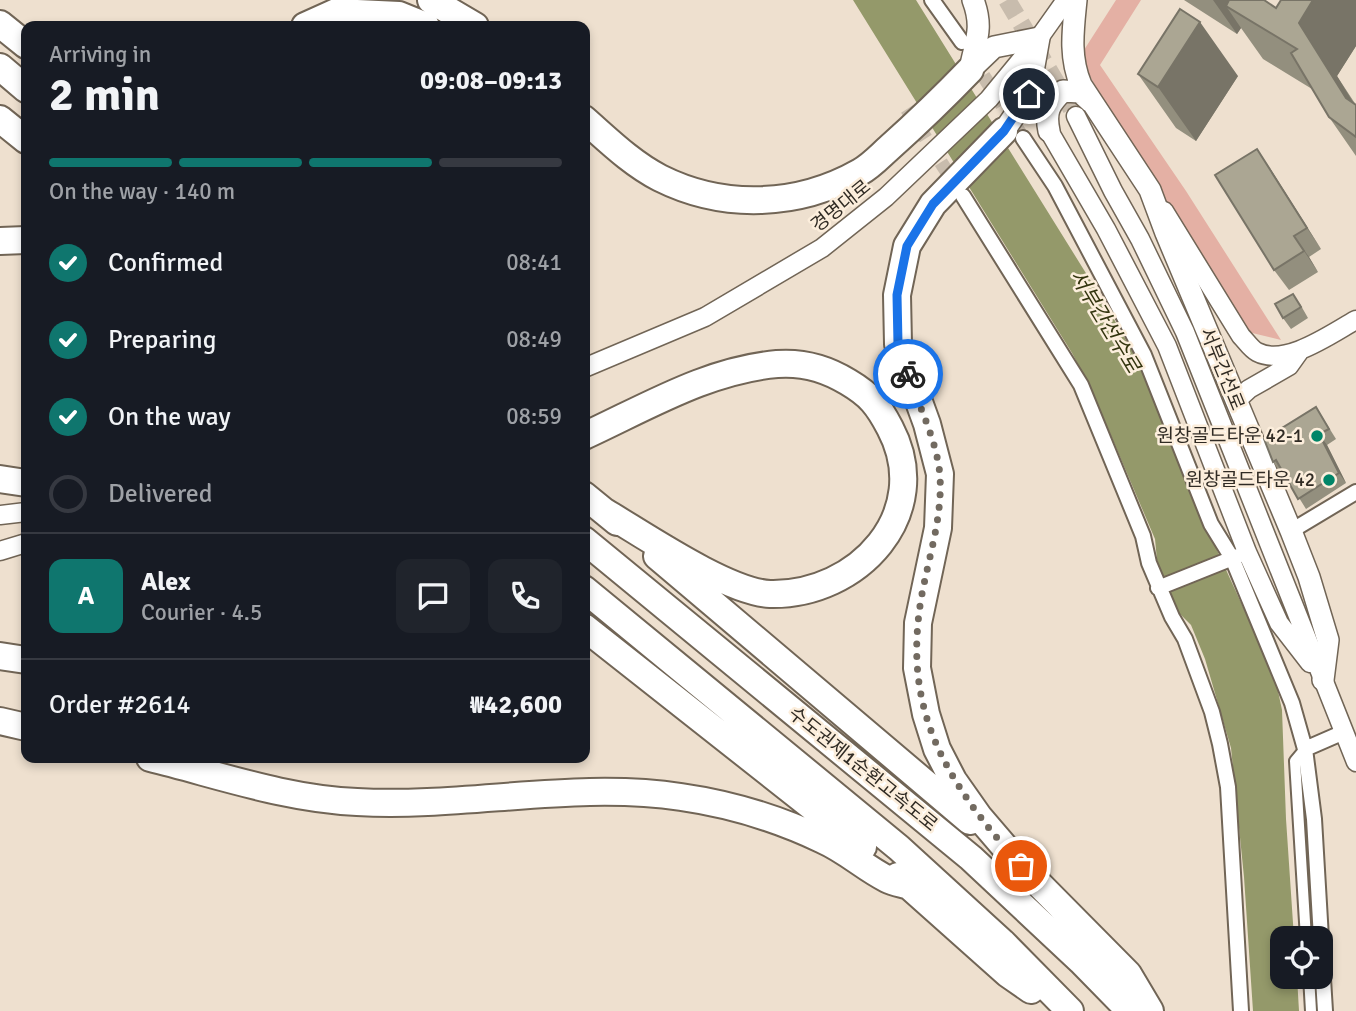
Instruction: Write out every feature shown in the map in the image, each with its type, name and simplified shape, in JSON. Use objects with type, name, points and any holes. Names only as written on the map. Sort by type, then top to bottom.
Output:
[{"type":"highway","points":[[431,0],[467,21]]},
{"type":"highway","points":[[315,21],[336,12],[399,15],[414,21]]},
{"type":"highway","points":[[0,24],[21,41]]},
{"type":"highway","points":[[0,67],[21,85]]},
{"type":"highway","points":[[590,124],[622,153],[659,177],[700,195],[744,200],[785,198],[824,190],[863,171],[922,120],[970,70]]},
{"type":"highway","points":[[0,119],[21,137]]},
{"type":"highway","points":[[1013,134],[961,186],[933,204],[907,246],[897,295],[898,344],[927,424],[940,474],[938,528],[918,623],[917,668],[926,714],[937,749],[953,780],[979,817],[1021,866],[1128,974],[1150,1011]]},
{"type":"highway","points":[[0,242],[21,240]]},
{"type":"highway","points":[[590,433],[715,376],[780,364],[810,365],[841,377],[867,393],[884,415],[900,446],[903,474],[901,502],[886,534],[866,561],[839,580],[807,591],[769,594],[738,587],[605,512]]},
{"type":"highway","points":[[0,479],[21,481]]},
{"type":"highway","points":[[590,500],[1021,866]]},
{"type":"highway","name":"수도권제1순환고속도로","points":[[590,545],[971,858],[1130,1011]]},
{"type":"highway","name":"수도권제1순환고속도로","points":[[590,594],[900,848],[1002,942],[1070,1011]]},
{"type":"highway","points":[[590,632],[912,887],[1008,974],[1060,1011]]},
{"type":"highway","points":[[168,763],[272,791],[317,799],[358,802],[397,803],[623,790],[682,797],[735,808],[780,822],[825,840],[888,879],[912,887]]},
{"type":"main road","points":[[970,70],[980,26],[973,0]]},
{"type":"main road","points":[[1076,0],[1072,49],[1074,69],[1150,190],[1291,531],[1328,640],[1323,680]]},
{"type":"main road","points":[[970,70],[994,47],[1039,38],[1029,94],[1013,134]]},
{"type":"main road","points":[[1049,131],[1046,117],[1050,103],[1063,91],[1080,92],[1097,106]]},
{"type":"main road","points":[[1013,134],[1025,119],[1032,119],[1049,131]]},
{"type":"street","points":[[932,0],[961,43]]},
{"type":"street","name":"경명대로","points":[[590,366],[705,317],[822,248],[886,197],[989,99],[1066,0]]},
{"type":"street","name":"서부간선로","points":[[1076,116],[1185,332],[1356,762]]},
{"type":"street","points":[[1049,131],[1107,229],[1167,346],[1234,557],[1292,703],[1305,749],[1314,819],[1320,926]]},
{"type":"street","points":[[1013,134],[1055,186],[1144,355],[1211,524],[1279,623],[1323,680]]},
{"type":"street","points":[[961,186],[1081,385],[1143,537],[1149,563],[1185,639],[1212,712],[1228,788],[1241,1011]]},
{"type":"street","points":[[1150,190],[1241,336],[1257,352],[1273,355],[1299,352],[1356,320]]},
{"type":"street","points":[[1237,400],[1249,389],[1289,366],[1299,352]]},
{"type":"street","points":[[1291,531],[1356,492]]},
{"type":"street","points":[[0,515],[21,513]]},
{"type":"street","points":[[0,551],[21,545]]},
{"type":"street","points":[[1161,587],[1234,557]]},
{"type":"street","points":[[1305,926],[1295,761],[1305,749],[1344,732]]},
{"type":"street","points":[[1310,989],[1311,1011]]},
{"type":"street","points":[[1324,989],[1325,1011]]},
{"type":"shaded area","points":[[1116,0],[1141,0],[1100,65],[1186,191],[1281,340],[1248,332],[1104,103],[1087,70],[1084,50]]},
{"type":"water","name":"서부간선수로","points":[[853,0],[916,0],[1138,361],[1201,515],[1275,677],[1282,710],[1293,926],[1270,926],[1270,989],[1298,989],[1299,1011],[1253,1011],[1244,877],[1231,748],[1205,659],[1191,625],[1175,609],[1157,560],[1155,539],[1092,391],[1072,353]]},
{"type":"building","points":[[1229,0],[1264,0],[1276,8],[1281,0],[1313,0],[1299,23],[1346,98],[1356,105],[1356,137],[1329,117],[1291,53],[1297,49],[1226,6]]},
{"type":"building","points":[[1180,9],[1200,22],[1158,87],[1138,74]]},
{"type":"building","points":[[1257,149],[1307,228],[1294,236],[1304,251],[1274,270],[1215,175]]},
{"type":"building","points":[[1293,294],[1301,307],[1283,318],[1275,304]]},
{"type":"building","points":[[1316,407],[1329,429],[1319,434],[1339,473],[1298,499],[1276,460],[1273,462],[1264,439]]},
{"type":"tunnel","points":[[1007,0],[1076,116]]},
{"type":"tunnel","points":[[972,58],[1023,138]]},
{"type":"tunnel","points":[[907,109],[956,186]]},
{"type":"way so far","points":[[908,374],[927,424],[940,474],[938,528],[918,623],[917,668],[926,714],[937,749],[953,780],[979,817],[1021,866]]},
{"type":"place","name":"원창골드타운 42-1","points":[[1317,436]]},
{"type":"place","name":"원창골드타운 42","points":[[1329,480]]},
{"type":"route","points":[[908,374],[898,344],[897,295],[907,246],[933,204],[1004,131],[1029,94]]}]
